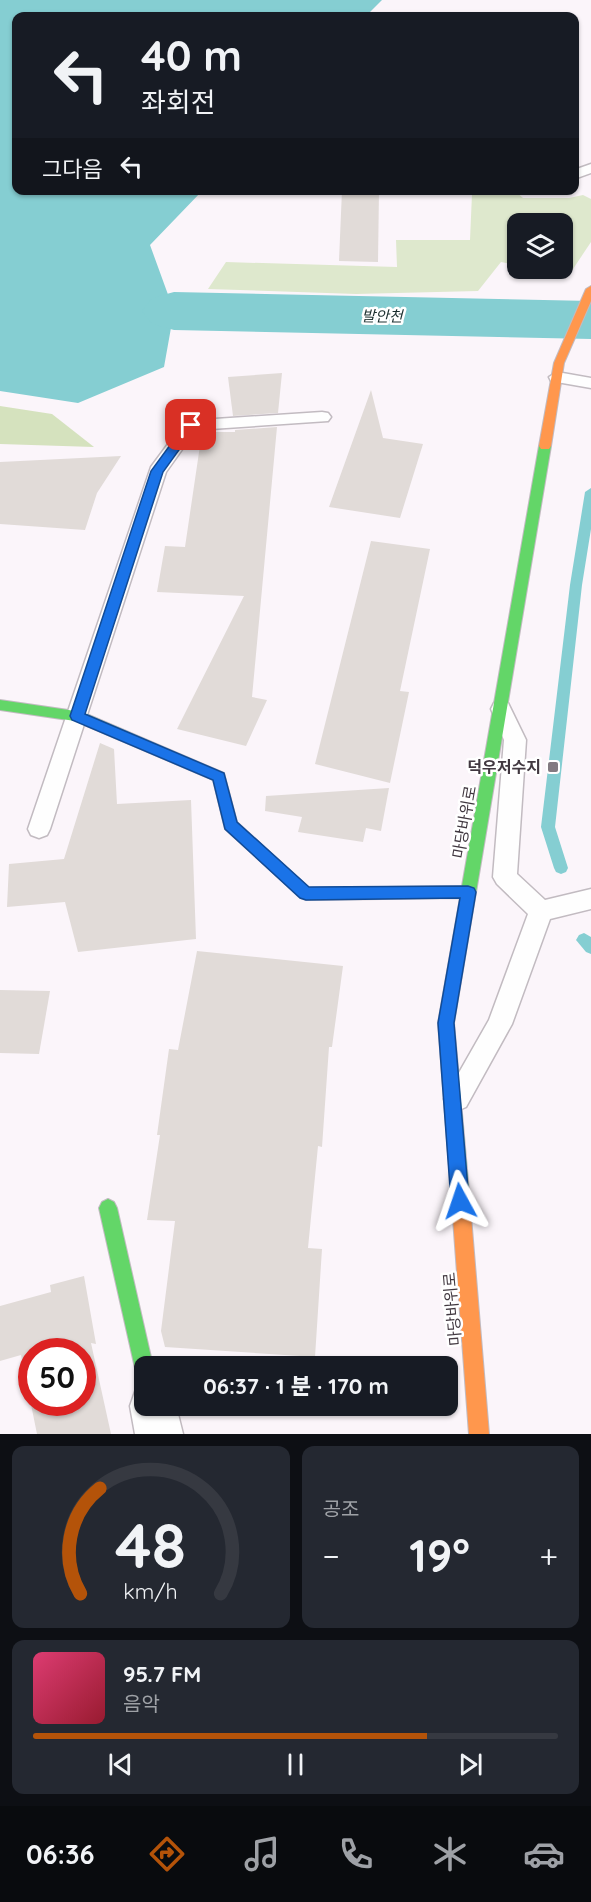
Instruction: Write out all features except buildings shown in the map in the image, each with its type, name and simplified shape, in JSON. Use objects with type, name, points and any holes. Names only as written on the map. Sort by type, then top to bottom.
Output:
[{"type":"main road","name":"마당바위로","points":[[479,1434],[446,1023],[558,370],[591,289]]},
{"type":"main road","points":[[0,705],[77,716],[219,777],[230,825],[306,894],[468,892]]},
{"type":"main road","points":[[108,1208],[141,1356]]},
{"type":"street","points":[[155,1416],[159,1434]]},
{"type":"lane","points":[[558,370],[591,383]]},
{"type":"lane","points":[[39,830],[157,471],[191,425],[322,417]]},
{"type":"lane","points":[[500,709],[516,740],[505,877],[541,910]]},
{"type":"lane","points":[[541,910],[591,899]]},
{"type":"lane","points":[[453,1107],[500,1024],[541,910]]},
{"type":"green space","points":[[472,195],[569,198],[583,195],[591,199],[591,242],[573,269],[573,213],[507,213],[507,263],[501,262],[478,291],[356,294],[208,289],[226,262],[397,267],[396,240],[470,240]]},
{"type":"green space","points":[[0,406],[52,414],[94,447],[0,444]]},
{"type":"water","points":[[0,0],[382,0],[370,12],[12,12],[12,195],[198,195],[150,245],[174,311],[164,367],[78,403],[0,391]]},
{"type":"waterway","name":"발안천","points":[[174,311],[591,320]]},
{"type":"waterway","points":[[561,868],[548,827],[576,585],[591,492]]},
{"type":"waterway","points":[[584,940],[591,947]]},
{"type":"traffic: fast","points":[[460,1192],[446,1023],[545,446]]},
{"type":"traffic: fast","points":[[0,705],[77,716],[219,777],[230,825],[306,894],[468,892]]},
{"type":"traffic: fast","points":[[108,1208],[141,1356]]},
{"type":"traffic: slow","points":[[545,446],[559,363],[591,289]]},
{"type":"traffic: slow","points":[[460,1192],[479,1434]]},
{"type":"place","name":"덕우저수지","points":[[553,767]]},
{"type":"route","points":[[191,425],[157,471],[77,716],[219,777],[230,825],[306,894],[468,892],[446,1023],[460,1201]]}]
